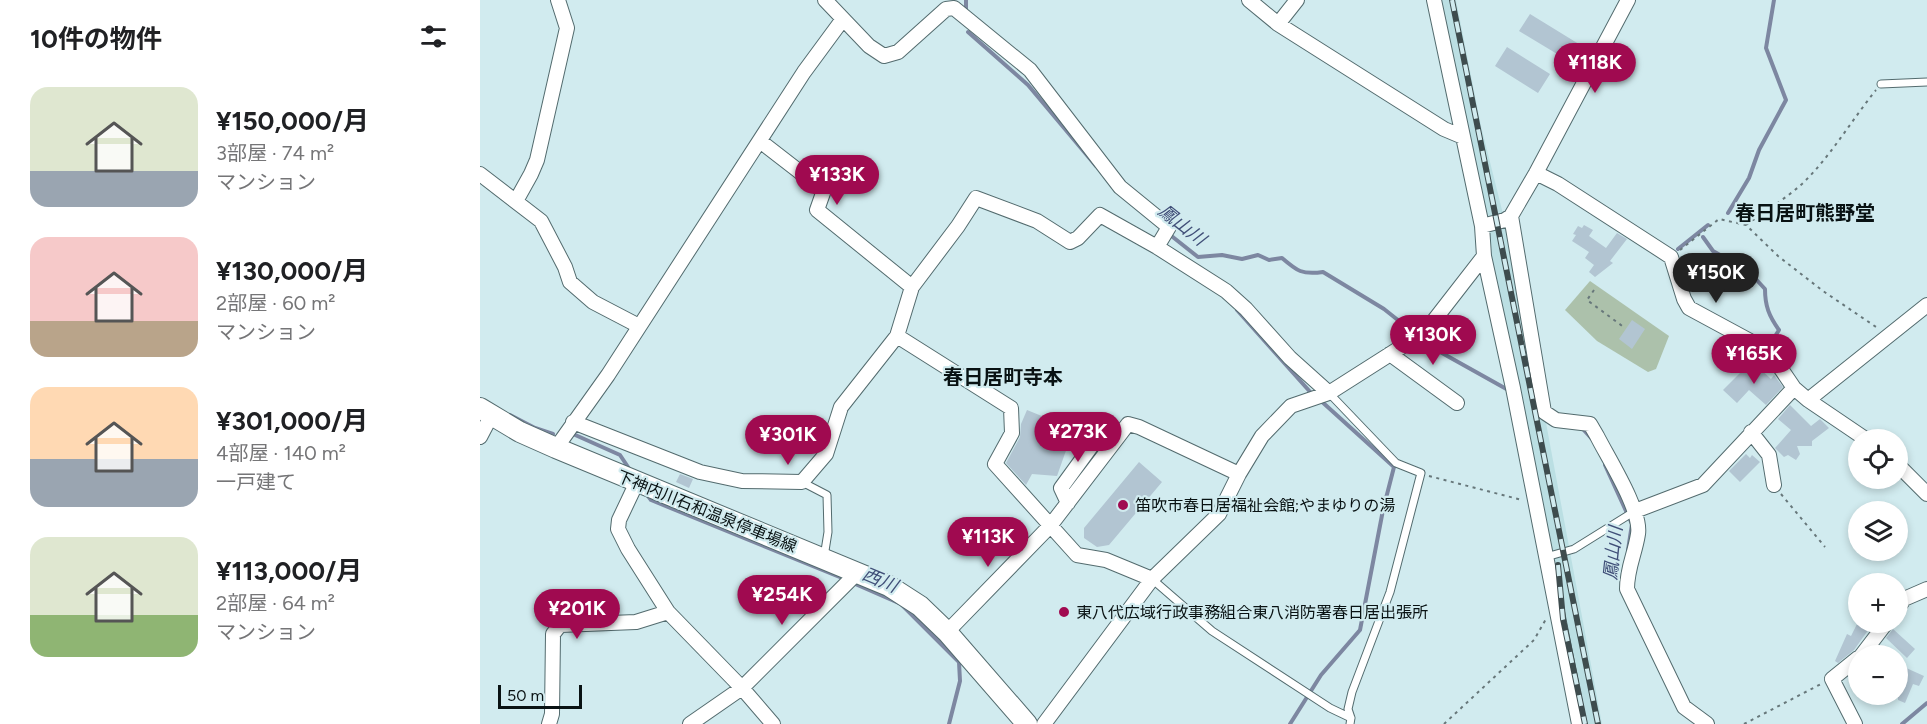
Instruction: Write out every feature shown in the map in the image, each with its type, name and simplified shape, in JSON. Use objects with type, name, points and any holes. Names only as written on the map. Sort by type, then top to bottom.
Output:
[{"type":"main road","name":"下神内川石和温泉停車場線","points":[[486,412],[556,448],[889,586],[912,601],[947,632],[1027,724]]},
{"type":"street","points":[[516,201],[537,160],[563,51],[567,28],[558,0]]},
{"type":"street","points":[[825,0],[869,46],[884,56],[898,52],[946,9],[954,8],[1030,70],[1120,187],[1170,227],[1158,244]]},
{"type":"street","points":[[1249,0],[1278,24],[1444,129],[1463,137]]},
{"type":"street","points":[[1278,24],[1297,0]]},
{"type":"street","points":[[1434,0],[1482,226],[1484,256],[1579,724]]},
{"type":"street","points":[[1482,226],[1508,218],[1536,173],[1628,0]]},
{"type":"street","points":[[556,448],[608,375],[804,72],[843,19]]},
{"type":"street","points":[[760,141],[818,186],[823,193],[817,210],[912,287]]},
{"type":"street","points":[[1536,173],[1558,184],[1671,257],[1689,309],[1763,348],[1777,363],[1794,388],[1851,429]]},
{"type":"street","points":[[480,174],[542,221],[570,282],[593,302],[639,326]]},
{"type":"street","points":[[573,422],[700,472],[742,481],[802,482],[826,454],[841,407],[897,336],[912,287],[976,198],[1037,221],[1070,242],[1078,238],[1100,215],[1158,244],[1226,291],[1246,309],[1290,358],[1329,393]]},
{"type":"street","points":[[1508,218],[1544,412],[1556,420],[1590,424],[1635,511],[1639,532],[1627,572],[1627,589],[1684,707],[1707,724]]},
{"type":"street","points":[[1044,724],[1152,579],[1219,514],[1239,474],[1263,436],[1291,406],[1329,393],[1406,344],[1432,323],[1484,256]]},
{"type":"street","points":[[1808,400],[1927,305]]},
{"type":"street","points":[[897,336],[1011,408],[1011,433],[995,464],[1077,555],[1106,560],[1152,579]]},
{"type":"street","points":[[1390,354],[1457,404]]},
{"type":"street","points":[[1635,511],[1703,485],[1794,388]]},
{"type":"street","points":[[480,437],[486,412]]},
{"type":"street","points":[[947,632],[1050,526],[1128,424],[1239,474]]},
{"type":"street","points":[[1751,432],[1769,455],[1774,485]]},
{"type":"street","points":[[1908,475],[1927,494]]},
{"type":"street","points":[[637,482],[618,529],[628,549],[668,612],[742,688],[773,724]]},
{"type":"street","points":[[690,724],[742,688],[856,574]]},
{"type":"street","points":[[1908,597],[1927,589]]},
{"type":"street","points":[[549,724],[552,714],[553,634],[560,625],[636,622],[668,612]]},
{"type":"street","points":[[1869,645],[1879,633]]},
{"type":"street","points":[[1848,666],[1832,679],[1854,724]]},
{"type":"lane","points":[[1881,84],[1927,82]]},
{"type":"lane","points":[[1329,393],[1396,463],[1420,473],[1390,592],[1352,692],[1348,709],[1350,721]]},
{"type":"lane","points":[[802,482],[827,495],[828,532],[824,559]]},
{"type":"lane","points":[[1546,557],[1570,551],[1635,511]]},
{"type":"lane","points":[[1152,579],[1212,631],[1350,721]]},
{"type":"path","points":[[1746,225],[1801,184],[1842,138],[1881,84]]},
{"type":"path","points":[[1671,257],[1719,219],[1746,225],[1778,256],[1822,291],[1890,336]]},
{"type":"path","points":[[1594,290],[1587,300],[1624,328]]},
{"type":"path","points":[[1420,473],[1535,504]]},
{"type":"path","points":[[1774,485],[1825,547]]},
{"type":"path","points":[[1444,724],[1534,640],[1555,605]]},
{"type":"path","points":[[1744,724],[1832,679]]},
{"type":"shaded area","points":[[1440,0],[1456,0],[1481,126],[1504,218],[1544,412],[1602,724],[1580,724],[1513,388],[1485,218]]},
{"type":"green space","points":[[1590,281],[1669,336],[1656,369],[1648,372],[1597,341],[1565,310]]},
{"type":"building","points":[[1530,14],[1587,49],[1577,66],[1519,31]]},
{"type":"building","points":[[1507,47],[1550,74],[1538,93],[1495,66]]},
{"type":"building","points":[[1584,225],[1593,230],[1589,236],[1606,248],[1617,233],[1627,239],[1610,261],[1613,263],[1595,277],[1589,272],[1594,265],[1585,258],[1589,252],[1572,241],[1578,226],[1582,228]]},
{"type":"building","points":[[1632,320],[1645,329],[1632,349],[1619,339]]},
{"type":"building","points":[[1752,361],[1771,379],[1774,375],[1783,387],[1766,405],[1749,390],[1737,403],[1723,390]]},
{"type":"building","points":[[1790,405],[1811,426],[1820,419],[1829,428],[1812,441],[1812,446],[1797,446],[1800,454],[1796,460],[1788,455],[1784,457],[1775,448],[1791,430],[1778,419]]},
{"type":"building","points":[[1027,410],[1054,421],[1056,416],[1075,425],[1057,476],[1032,474],[1026,485],[1006,463],[1020,437],[1021,424]]},
{"type":"building","points":[[1746,454],[1750,458],[1752,455],[1760,462],[1740,482],[1729,471]]},
{"type":"building","name":"笛吹市春日居福祉会館;やまゆりの湯","points":[[1139,462],[1162,482],[1109,545],[1097,547],[1084,538],[1084,528]]},
{"type":"building","points":[[680,474],[693,479],[689,488],[676,482]]},
{"type":"building","points":[[1852,633],[1866,633],[1858,645],[1848,645],[1848,655],[1838,663],[1835,661],[1847,634],[1851,636]]},
{"type":"building","points":[[1890,633],[1897,633],[1915,649],[1908,657],[1908,645],[1893,645],[1886,638]]},
{"type":"building","points":[[1908,669],[1924,676],[1919,686],[1913,684],[1908,696]]},
{"type":"waterway","name":"鳳山川","points":[[966,0],[966,10]]},
{"type":"waterway","points":[[1728,213],[1749,178],[1759,150],[1786,100],[1766,48],[1774,0]]},
{"type":"waterway","name":"鳳山川","points":[[968,32],[1028,85],[1096,166]]},
{"type":"waterway","points":[[1678,249],[1708,225]]},
{"type":"waterway","name":"鳳山川","points":[[1169,234],[1198,257],[1222,255],[1242,259],[1258,255],[1269,260],[1282,258],[1296,269],[1305,272],[1323,272],[1384,309],[1433,348],[1510,391]]},
{"type":"waterway","points":[[1703,237],[1713,251],[1731,261],[1740,262],[1765,289],[1768,311],[1779,330],[1772,341],[1771,349]]},
{"type":"waterway","name":"鳳山川","points":[[1237,310],[1312,394]]},
{"type":"waterway","name":"鳳山川","points":[[1290,724],[1321,675],[1360,630],[1383,510],[1394,467],[1320,400]]},
{"type":"waterway","name":"西川","points":[[510,415],[553,434]]},
{"type":"waterway","name":"鳳山川","points":[[1581,427],[1592,439]]},
{"type":"waterway","name":"西川","points":[[573,434],[620,455],[630,470]]},
{"type":"waterway","name":"鳳山川","points":[[1605,465],[1632,524],[1628,550]]},
{"type":"waterway","name":"西川","points":[[648,496],[651,500],[847,580]]},
{"type":"waterway","name":"西川","points":[[853,583],[901,604],[959,662],[960,681],[949,724]]},
{"type":"waterway","points":[[1902,724],[1927,703]]},
{"type":"railway","points":[[1452,0],[1598,724]]},
{"type":"railway","points":[[1558,565],[1563,619],[1585,724]]},
{"type":"place","name":"笛吹市春日居福祉会館;やまゆりの湯","points":[[1123,505]]},
{"type":"place","name":"東八代広域行政事務組合東八消防署春日居出張所","points":[[1064,612]]},
{"type":"district","name":"春日居町熊野堂","points":[[1805,213]]},
{"type":"district","name":"春日居町寺本","points":[[1003,377]]}]
